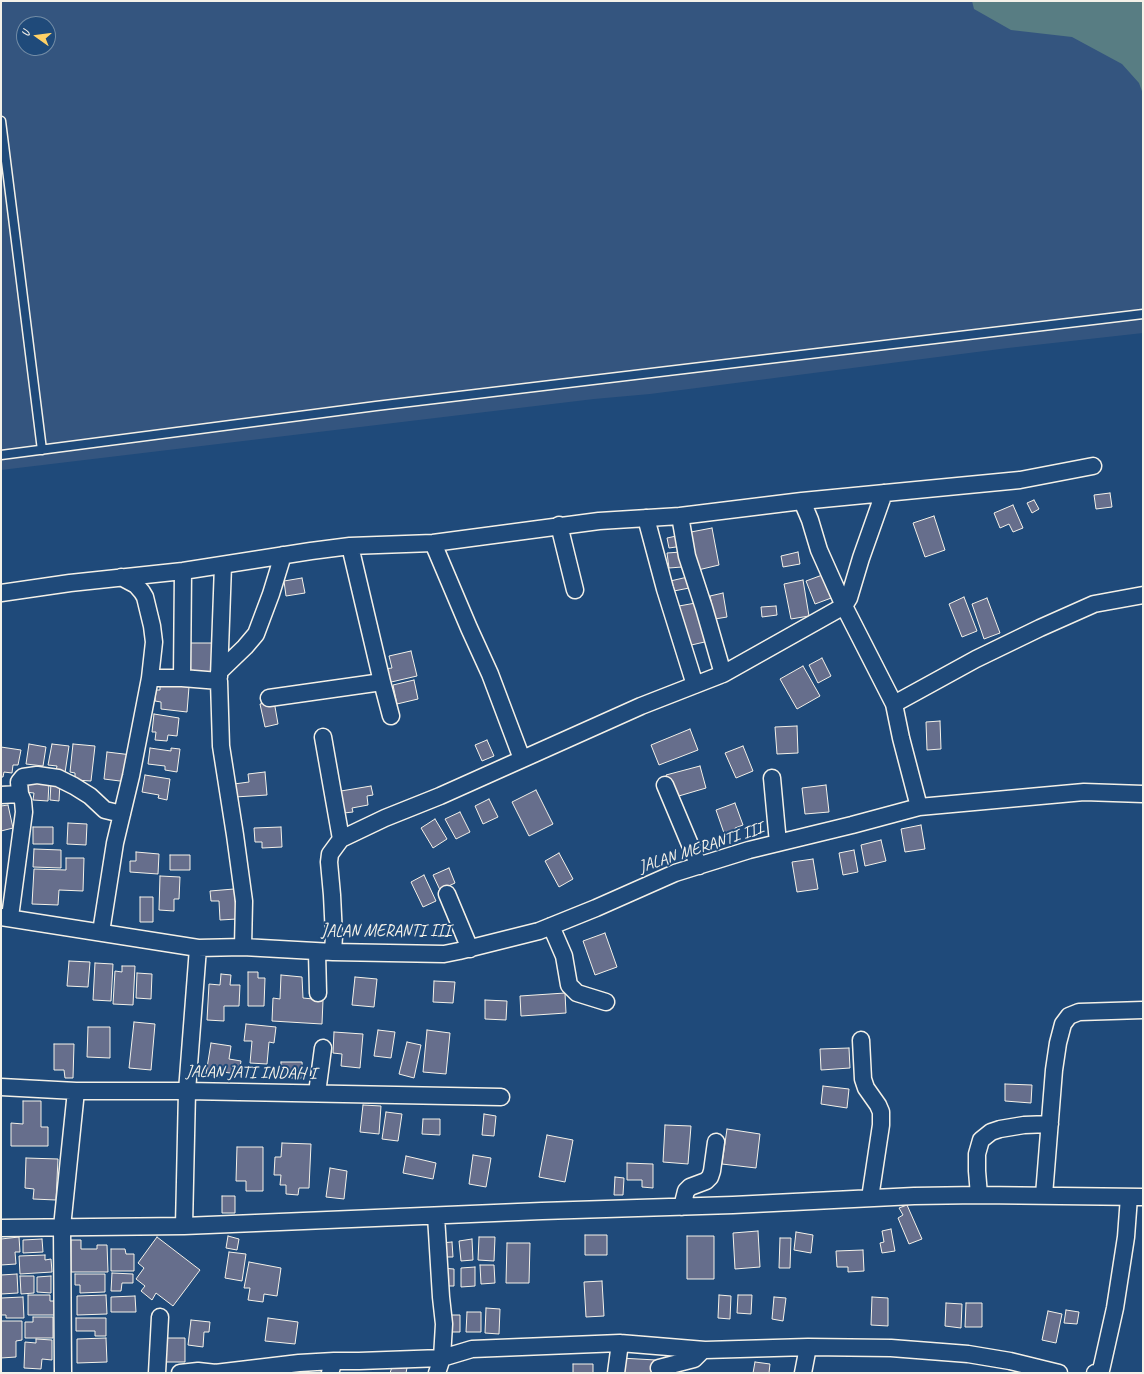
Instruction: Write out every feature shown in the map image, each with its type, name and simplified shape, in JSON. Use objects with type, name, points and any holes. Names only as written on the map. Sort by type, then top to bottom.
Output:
[{"type":"street","points":[[1,593],[121,577],[183,571],[350,546],[433,543],[559,525],[680,516],[802,501],[1020,480],[1093,466]]},
{"type":"street","points":[[333,952],[334,936],[329,862],[330,854],[341,839],[642,706],[723,674],[844,606],[849,598],[861,558],[884,493]]},
{"type":"street","points":[[802,501],[810,520],[819,550],[844,606],[894,704],[900,738],[919,807]]},
{"type":"street","points":[[680,516],[687,556],[723,674]]},
{"type":"street","points":[[646,518],[665,589],[695,685]]},
{"type":"street","points":[[559,525],[574,590]]},
{"type":"street","points":[[433,543],[490,674],[522,759]]},
{"type":"street","points":[[350,546],[391,716]]},
{"type":"street","points":[[150,678],[219,676],[256,634],[283,555]]},
{"type":"street","points":[[223,565],[219,676],[222,746],[244,901],[243,947]]},
{"type":"street","points":[[182,678],[183,571]]},
{"type":"street","points":[[101,932],[115,843],[150,678],[154,642],[145,597],[136,585],[121,577]]},
{"type":"street","points":[[894,704],[976,659],[1094,604],[1143,595]]},
{"type":"street","points":[[269,698],[382,682]]},
{"type":"street","points":[[323,737],[341,839]]},
{"type":"street","points":[[6,917],[24,812],[19,782],[23,777],[37,775],[58,778],[90,796],[105,810],[122,814]]},
{"type":"street","points":[[772,778],[778,843]]},
{"type":"street","points":[[665,785],[699,866]]},
{"type":"street","name":"JALAN MERANTI III","points":[[6,917],[198,948],[243,947],[317,952],[444,954],[539,931],[596,908],[675,873],[749,850],[919,807],[1084,792],[1143,794]]},
{"type":"street","points":[[1,795],[20,794]]},
{"type":"street","points":[[447,894],[470,948]]},
{"type":"street","points":[[551,926],[564,956],[569,985],[577,993],[606,1002]]},
{"type":"street","points":[[184,1226],[187,1091],[198,948]]},
{"type":"street","points":[[317,952],[318,993]]},
{"type":"street","points":[[1044,1196],[1054,1070],[1058,1043],[1063,1024],[1068,1016],[1079,1012],[1143,1010]]},
{"type":"street","points":[[861,1040],[863,1078],[870,1096],[878,1104],[881,1112],[881,1125],[870,1198]]},
{"type":"street","points":[[317,1093],[323,1048]]},
{"type":"street","name":"JALAN JATI INDAH I","points":[[1,1087],[76,1091],[187,1091],[501,1097]]},
{"type":"street","points":[[63,1373],[62,1227],[76,1091]]},
{"type":"street","points":[[979,1194],[977,1154],[981,1140],[991,1132],[1000,1129],[1024,1125],[1050,1124]]},
{"type":"street","points":[[682,1207],[686,1191],[690,1187],[706,1181],[710,1177],[716,1142]]},
{"type":"street","points":[[1,1228],[184,1226],[979,1194],[1136,1197],[1126,1237],[1115,1308],[1102,1366],[1101,1370],[1098,1373],[1095,1373]]},
{"type":"street","points":[[436,1216],[444,1324],[439,1366]]},
{"type":"street","points":[[157,1373],[160,1317]]},
{"type":"street","points":[[616,1373],[620,1343]]},
{"type":"street","points":[[180,1373],[198,1371],[216,1373],[299,1363],[332,1367],[359,1361],[439,1366],[472,1350],[620,1343],[705,1350],[808,1347],[891,1348],[968,1354],[1010,1361],[1059,1373]]},
{"type":"street","points":[[803,1373],[808,1347]]},
{"type":"street","points":[[659,1368],[694,1359],[705,1350]]},
{"type":"lane","points":[[1,121],[42,450]]},
{"type":"lane","points":[[1,455],[384,405],[1143,314]]},
{"type":"shaded area","points":[[1,1],[1143,1],[1143,333],[1008,348],[650,394],[594,399],[1,470]]},
{"type":"green space","points":[[972,1],[1143,1],[1143,94],[1139,83],[1122,64],[1072,37],[1011,30],[974,9]]},
{"type":"building","points":[[1110,493],[1112,507],[1096,509],[1094,495]]},
{"type":"building","points":[[1034,500],[1039,509],[1032,513],[1027,503]]},
{"type":"building","points":[[1013,505],[1023,528],[1013,532],[1009,524],[1000,528],[994,513]]},
{"type":"building","points":[[934,516],[945,550],[925,557],[913,523]]},
{"type":"building","points":[[712,528],[719,565],[698,570],[691,532]]},
{"type":"building","points":[[681,535],[683,546],[669,548],[667,538]]},
{"type":"building","points":[[681,552],[682,567],[669,568],[667,553]]},
{"type":"building","points":[[798,552],[800,564],[783,567],[781,556]]},
{"type":"building","points":[[825,574],[834,597],[815,604],[806,581]]},
{"type":"building","points":[[692,576],[694,587],[669,592],[666,582]]},
{"type":"building","points":[[302,578],[305,593],[286,596],[284,581]]},
{"type":"building","points":[[803,580],[809,616],[791,619],[784,584]]},
{"type":"building","points":[[723,593],[727,617],[715,619],[710,596]]},
{"type":"building","points":[[964,597],[977,631],[962,637],[949,604]]},
{"type":"building","points":[[987,598],[1000,633],[984,639],[972,604]]},
{"type":"building","points":[[701,602],[709,641],[687,646],[679,606]]},
{"type":"building","points":[[776,606],[777,615],[762,617],[761,607]]},
{"type":"building","points":[[188,643],[212,643],[213,674],[188,672]]},
{"type":"building","points":[[411,651],[417,676],[387,683],[384,669],[392,668],[389,656]]},
{"type":"building","points":[[822,658],[831,676],[818,683],[809,665]]},
{"type":"building","points":[[803,666],[820,696],[797,709],[780,679]]},
{"type":"building","points":[[414,680],[418,699],[397,704],[393,685]]},
{"type":"building","points":[[160,685],[189,687],[187,712],[161,709],[161,702],[155,701],[156,690],[160,690]]},
{"type":"building","points":[[274,701],[278,724],[265,727],[260,704]]},
{"type":"building","points":[[154,714],[179,718],[177,736],[168,735],[167,741],[155,740],[156,732],[152,732]]},
{"type":"building","points":[[940,721],[941,749],[927,750],[926,722]]},
{"type":"building","points":[[797,726],[798,753],[777,754],[775,727]]},
{"type":"building","points":[[690,729],[698,750],[659,765],[651,745]]},
{"type":"building","points":[[487,740],[494,756],[482,761],[475,745]]},
{"type":"building","points":[[29,744],[46,747],[43,766],[26,764]]},
{"type":"building","points":[[52,744],[69,746],[65,773],[56,771],[57,766],[48,765]]},
{"type":"building","points":[[73,744],[95,746],[91,781],[75,780],[75,773],[70,772]]},
{"type":"building","points":[[743,746],[753,771],[736,778],[725,753]]},
{"type":"building","points":[[1,747],[21,750],[18,765],[13,765],[12,773],[4,772],[3,777],[1,777]]},
{"type":"building","points":[[150,748],[171,751],[171,748],[180,749],[177,772],[165,770],[165,766],[148,764]]},
{"type":"building","points":[[107,752],[132,755],[128,782],[104,779]]},
{"type":"building","points":[[700,766],[706,788],[672,798],[666,775]]},
{"type":"building","points":[[265,772],[267,795],[235,797],[234,784],[249,782],[248,774]]},
{"type":"building","points":[[145,775],[170,779],[167,800],[158,798],[159,795],[142,792]]},
{"type":"building","points":[[25,781],[49,783],[48,801],[33,800],[34,793],[25,792]]},
{"type":"building","points":[[51,783],[60,783],[59,801],[50,800]]},
{"type":"building","points":[[826,785],[829,812],[805,814],[802,788]]},
{"type":"building","points":[[371,786],[373,795],[367,796],[368,805],[352,808],[353,812],[344,813],[341,791]]},
{"type":"building","points":[[536,790],[553,824],[529,836],[512,802]]},
{"type":"building","points":[[489,799],[498,817],[483,824],[475,806]]},
{"type":"building","points":[[735,803],[743,825],[735,828],[737,832],[725,836],[716,810]]},
{"type":"building","points":[[8,805],[13,828],[1,831],[1,806]]},
{"type":"building","points":[[460,812],[470,832],[456,839],[445,819]]},
{"type":"building","points":[[435,819],[447,839],[433,848],[421,828]]},
{"type":"building","points":[[68,823],[87,824],[86,845],[67,844]]},
{"type":"building","points":[[921,825],[925,849],[905,852],[901,829]]},
{"type":"building","points":[[33,827],[53,827],[53,844],[33,844]]},
{"type":"building","points":[[281,827],[282,847],[262,848],[262,842],[255,842],[254,828]]},
{"type":"building","points":[[881,840],[886,861],[865,866],[861,845]]},
{"type":"building","points":[[34,849],[61,850],[61,868],[33,867]]},
{"type":"building","points":[[854,850],[858,872],[843,875],[839,853]]},
{"type":"building","points":[[136,852],[159,854],[158,874],[130,872],[130,861],[136,861]]},
{"type":"building","points":[[559,853],[573,879],[559,887],[545,861]]},
{"type":"building","points":[[170,855],[190,855],[190,870],[170,870]]},
{"type":"building","points":[[66,858],[84,858],[83,891],[59,890],[58,905],[32,904],[34,869],[66,870]]},
{"type":"building","points":[[813,859],[818,889],[797,892],[792,862]]},
{"type":"building","points":[[449,868],[455,883],[440,890],[433,875]]},
{"type":"building","points":[[424,875],[436,901],[423,907],[411,882]]},
{"type":"building","points":[[160,876],[180,877],[179,899],[174,899],[174,911],[159,910]]},
{"type":"building","points":[[234,889],[237,919],[220,920],[219,901],[211,901],[210,891]]},
{"type":"building","points":[[140,897],[153,897],[153,922],[140,922]]},
{"type":"building","points":[[605,933],[617,967],[595,975],[583,941]]},
{"type":"building","points":[[69,961],[90,962],[88,987],[67,986]]},
{"type":"building","points":[[95,963],[113,964],[111,1001],[93,1000]]},
{"type":"building","points":[[122,966],[135,966],[133,1005],[113,1004],[115,971],[122,972]]},
{"type":"building","points":[[248,972],[258,972],[258,978],[265,978],[264,1006],[248,1006]]},
{"type":"building","points":[[137,973],[152,974],[151,999],[136,998]]},
{"type":"building","points":[[221,974],[231,975],[230,985],[240,985],[239,1006],[224,1006],[224,1021],[207,1020],[209,984],[220,985]]},
{"type":"building","points":[[281,975],[302,977],[303,998],[323,1000],[322,1024],[272,1021],[273,998],[280,999]]},
{"type":"building","points":[[355,977],[377,979],[374,1007],[352,1005]]},
{"type":"building","points":[[434,981],[455,982],[453,1003],[433,1002]]},
{"type":"building","points":[[565,993],[566,1013],[521,1016],[520,996]]},
{"type":"building","points":[[485,1000],[507,1001],[506,1020],[485,1019]]},
{"type":"building","points":[[134,1022],[155,1024],[151,1070],[129,1068]]},
{"type":"building","points":[[246,1024],[276,1027],[274,1043],[269,1042],[267,1064],[250,1063],[252,1041],[244,1041]]},
{"type":"building","points":[[88,1027],[110,1027],[110,1058],[87,1057]]},
{"type":"building","points":[[378,1030],[395,1032],[391,1058],[374,1056]]},
{"type":"building","points":[[427,1030],[450,1033],[446,1074],[423,1072]]},
{"type":"building","points":[[334,1032],[363,1034],[360,1068],[341,1066],[342,1054],[333,1053]]},
{"type":"building","points":[[407,1042],[421,1045],[414,1078],[399,1074]]},
{"type":"building","points":[[211,1043],[231,1046],[229,1059],[241,1061],[239,1074],[222,1072],[221,1077],[206,1074]]},
{"type":"building","points":[[54,1044],[74,1044],[73,1078],[65,1078],[64,1070],[54,1070]]},
{"type":"building","points":[[849,1048],[850,1068],[821,1070],[820,1049]]},
{"type":"building","points":[[281,1062],[302,1062],[303,1078],[281,1078]]},
{"type":"building","points":[[1005,1084],[1032,1085],[1031,1103],[1005,1101]]},
{"type":"building","points":[[823,1086],[849,1089],[847,1108],[821,1104]]},
{"type":"building","points":[[23,1101],[41,1101],[41,1127],[48,1127],[48,1146],[11,1146],[11,1123],[23,1124]]},
{"type":"building","points":[[363,1105],[381,1106],[379,1134],[360,1132]]},
{"type":"building","points":[[386,1112],[402,1114],[398,1141],[382,1139]]},
{"type":"building","points":[[484,1114],[496,1116],[494,1136],[482,1135]]},
{"type":"building","points":[[423,1119],[440,1119],[440,1135],[422,1134]]},
{"type":"building","points":[[665,1125],[691,1126],[688,1164],[663,1162]]},
{"type":"building","points":[[727,1129],[760,1134],[756,1168],[722,1164]]},
{"type":"building","points":[[547,1135],[573,1140],[565,1182],[539,1177]]},
{"type":"building","points":[[282,1143],[311,1144],[309,1188],[299,1188],[298,1195],[286,1194],[286,1185],[280,1185],[281,1175],[274,1175],[275,1157],[281,1157]]},
{"type":"building","points":[[237,1147],[263,1147],[263,1191],[246,1191],[246,1181],[236,1181]]},
{"type":"building","points":[[473,1155],[491,1158],[486,1187],[469,1184]]},
{"type":"building","points":[[406,1156],[436,1163],[433,1179],[403,1173]]},
{"type":"building","points":[[26,1158],[58,1159],[56,1200],[33,1199],[34,1189],[25,1188]]},
{"type":"building","points":[[627,1163],[653,1164],[653,1188],[642,1187],[642,1180],[627,1180]]},
{"type":"building","points":[[330,1168],[347,1171],[344,1199],[326,1197]]},
{"type":"building","points":[[615,1177],[624,1178],[623,1195],[614,1195]]},
{"type":"building","points":[[222,1196],[235,1196],[235,1213],[222,1213]]},
{"type":"building","points":[[907,1205],[922,1239],[909,1244],[898,1218],[903,1215],[899,1208]]},
{"type":"building","points":[[891,1229],[895,1251],[882,1253],[880,1243],[884,1242],[882,1231]]},
{"type":"building","points":[[758,1231],[760,1267],[735,1269],[733,1233]]},
{"type":"building","points":[[796,1232],[813,1235],[811,1253],[794,1250]]},
{"type":"building","points":[[585,1235],[607,1235],[607,1255],[585,1255]]},
{"type":"building","points":[[228,1236],[239,1239],[237,1250],[226,1248]]},
{"type":"building","points":[[687,1236],[714,1236],[714,1279],[687,1279]]},
{"type":"building","points":[[19,1237],[20,1252],[15,1252],[16,1264],[1,1265],[1,1239]]},
{"type":"building","points":[[157,1237],[200,1270],[173,1306],[156,1293],[152,1300],[141,1291],[145,1286],[136,1279],[144,1268],[138,1263]]},
{"type":"building","points":[[479,1237],[495,1237],[494,1261],[478,1260]]},
{"type":"building","points":[[780,1238],[791,1238],[790,1268],[779,1268]]},
{"type":"building","points":[[42,1239],[43,1252],[23,1253],[23,1240]]},
{"type":"building","points":[[472,1239],[473,1260],[461,1261],[459,1241]]},
{"type":"building","points":[[71,1240],[81,1240],[81,1249],[97,1249],[97,1245],[107,1245],[108,1272],[71,1272]]},
{"type":"building","points":[[452,1242],[453,1257],[441,1257],[441,1243]]},
{"type":"building","points":[[507,1243],[530,1243],[529,1283],[506,1283]]},
{"type":"building","points":[[111,1249],[125,1249],[126,1254],[134,1254],[134,1271],[111,1271]]},
{"type":"building","points":[[863,1250],[864,1271],[848,1272],[848,1267],[837,1267],[836,1251]]},
{"type":"building","points":[[229,1252],[246,1254],[242,1281],[225,1278]]},
{"type":"building","points":[[45,1255],[45,1260],[51,1259],[52,1272],[20,1274],[19,1256]]},
{"type":"building","points":[[249,1262],[281,1268],[277,1296],[264,1294],[263,1302],[248,1300],[250,1288],[244,1288]]},
{"type":"building","points":[[480,1265],[494,1265],[495,1283],[481,1284]]},
{"type":"building","points":[[475,1267],[475,1286],[461,1287],[461,1268]]},
{"type":"building","points":[[441,1268],[454,1269],[454,1286],[441,1286]]},
{"type":"building","points":[[112,1273],[133,1274],[133,1283],[122,1283],[121,1291],[111,1291]]},
{"type":"building","points":[[17,1274],[18,1293],[1,1294],[1,1275]]},
{"type":"building","points":[[75,1274],[105,1274],[105,1292],[80,1293],[80,1285],[75,1285]]},
{"type":"building","points":[[20,1276],[34,1276],[34,1293],[21,1294]]},
{"type":"building","points":[[51,1276],[51,1293],[37,1292],[37,1277]]},
{"type":"building","points":[[602,1281],[604,1316],[586,1317],[584,1282]]},
{"type":"building","points":[[28,1295],[50,1295],[50,1301],[55,1301],[55,1315],[28,1315]]},
{"type":"building","points":[[106,1295],[107,1314],[77,1315],[77,1296]]},
{"type":"building","points":[[719,1295],[731,1296],[730,1319],[718,1318]]},
{"type":"building","points":[[738,1295],[752,1295],[751,1314],[737,1313]]},
{"type":"building","points":[[135,1296],[136,1312],[111,1312],[111,1297]]},
{"type":"building","points":[[23,1297],[24,1318],[6,1318],[6,1315],[1,1315],[1,1298]]},
{"type":"building","points":[[774,1297],[786,1298],[783,1321],[772,1319]]},
{"type":"building","points":[[872,1297],[888,1298],[888,1326],[871,1325]]},
{"type":"building","points":[[946,1303],[962,1304],[961,1328],[945,1326]]},
{"type":"building","points":[[966,1303],[982,1303],[982,1327],[965,1327]]},
{"type":"building","points":[[486,1308],[500,1309],[499,1334],[485,1333]]},
{"type":"building","points":[[1066,1310],[1079,1312],[1077,1324],[1064,1323]]},
{"type":"building","points":[[1048,1311],[1062,1314],[1056,1343],[1042,1340]]},
{"type":"building","points":[[467,1312],[481,1312],[481,1332],[466,1332]]},
{"type":"building","points":[[446,1315],[460,1315],[460,1332],[446,1332]]},
{"type":"building","points":[[33,1317],[53,1317],[53,1338],[25,1338],[25,1322],[33,1322]]},
{"type":"building","points":[[76,1318],[106,1318],[106,1336],[95,1336],[95,1331],[76,1331]]},
{"type":"building","points":[[268,1318],[298,1322],[295,1344],[265,1341]]},
{"type":"building","points":[[191,1320],[210,1322],[209,1332],[204,1332],[203,1347],[188,1345]]},
{"type":"building","points":[[1,1321],[22,1321],[22,1340],[16,1341],[16,1357],[1,1358]]},
{"type":"building","points":[[106,1338],[107,1362],[77,1363],[77,1339]]},
{"type":"building","points":[[164,1338],[185,1338],[185,1362],[164,1362]]},
{"type":"building","points":[[36,1339],[52,1340],[52,1360],[42,1359],[41,1369],[24,1368],[25,1342],[36,1343]]},
{"type":"building","points":[[620,1358],[656,1360],[655,1373],[620,1373]]},
{"type":"building","points":[[755,1362],[770,1364],[769,1373],[753,1373]]},
{"type":"building","points":[[393,1364],[407,1368],[406,1373],[390,1373]]},
{"type":"building","points":[[573,1364],[593,1364],[593,1373],[573,1373]]}]
